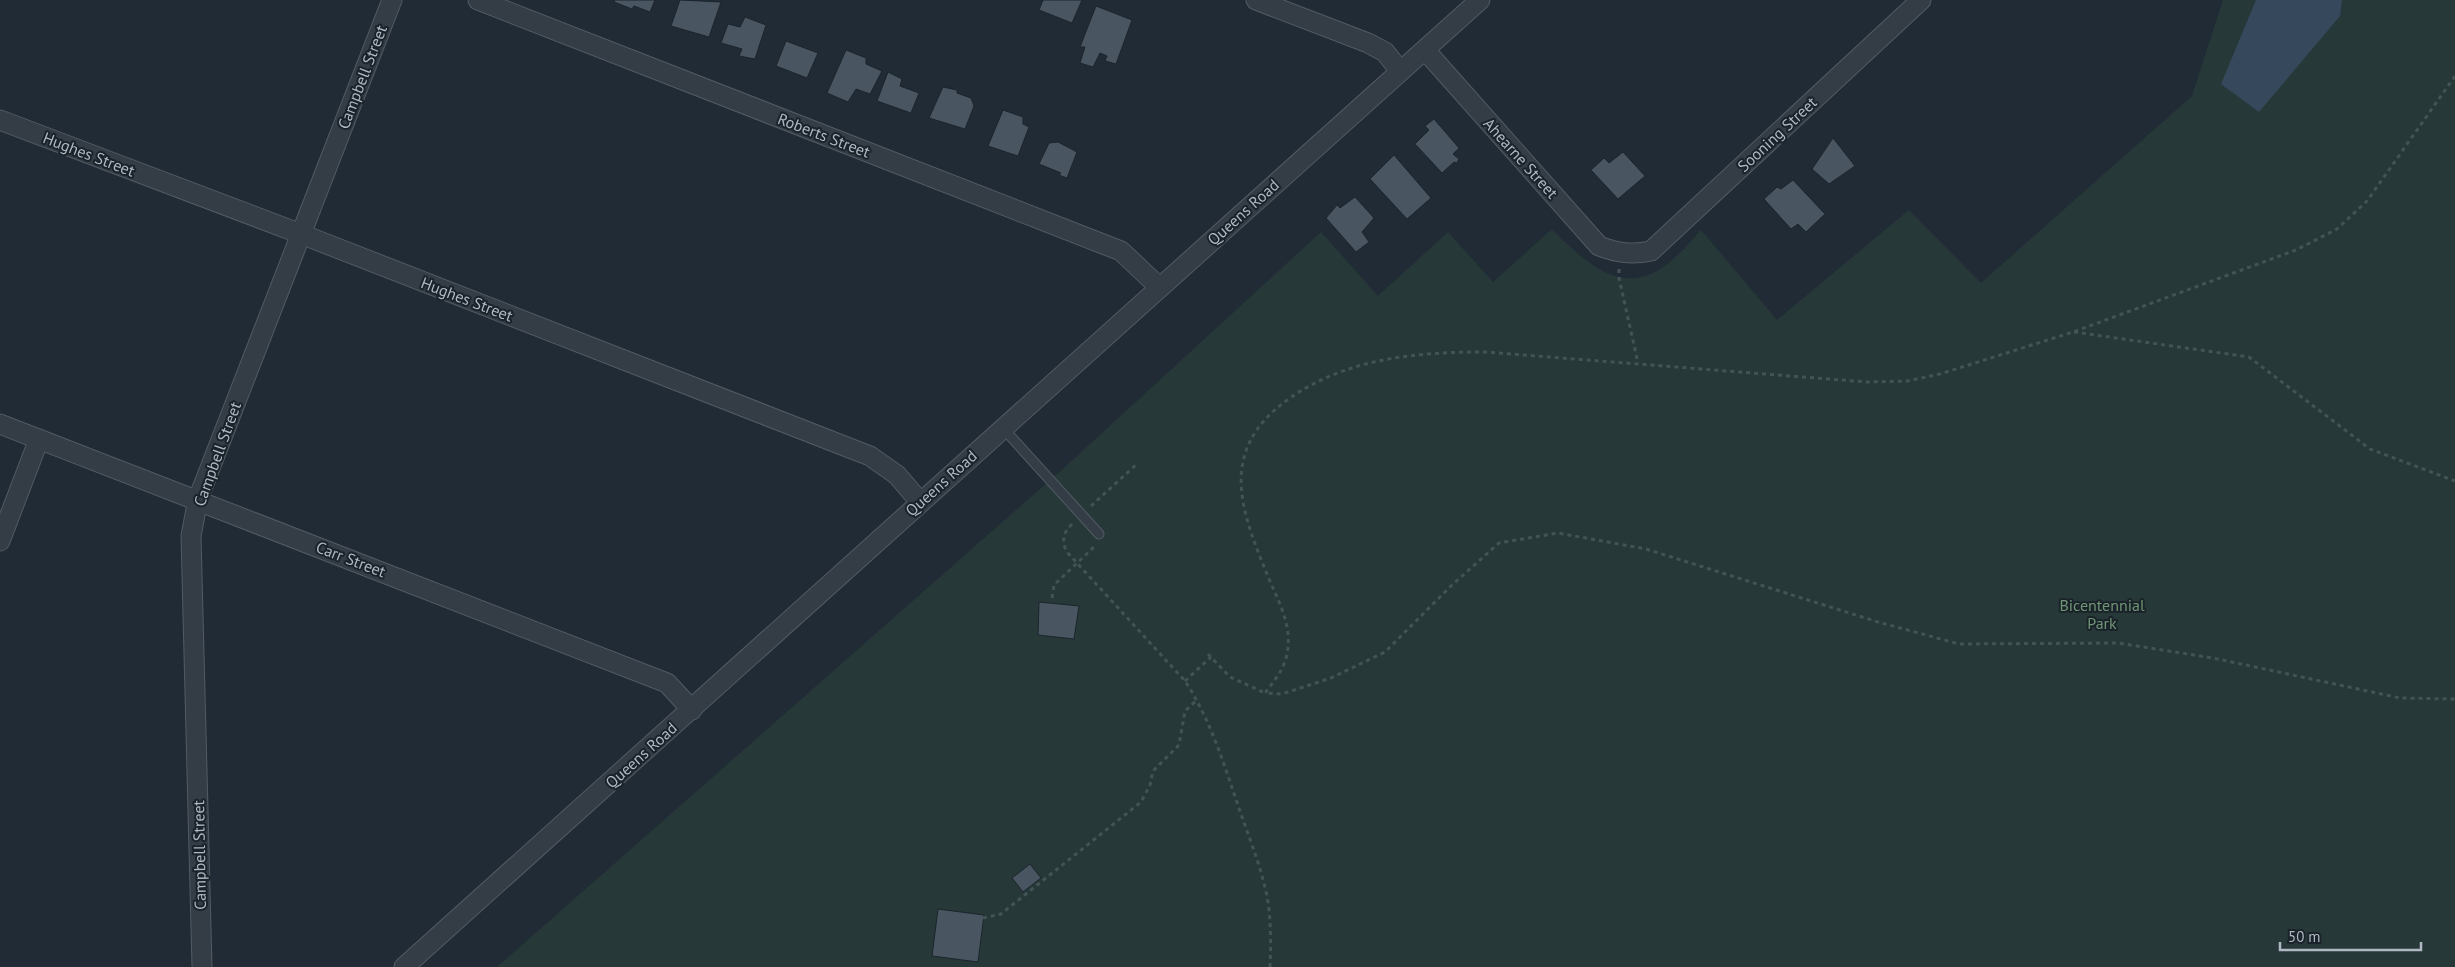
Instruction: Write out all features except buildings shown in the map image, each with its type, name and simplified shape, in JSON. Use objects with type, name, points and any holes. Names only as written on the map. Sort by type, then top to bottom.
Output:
[{"type":"street","name":"Campbell Street","points":[[202,967],[191,536],[198,499],[392,0]]},
{"type":"street","name":"Roberts Street","points":[[478,0],[1121,251],[1159,287]]},
{"type":"street","points":[[1256,0],[1368,43],[1385,52],[1400,71]]},
{"type":"street","name":"Queens Road","points":[[404,967],[692,710],[1002,427],[1480,0]]},
{"type":"street","name":"Sooning Street","points":[[1623,253],[1651,251],[1921,0]]},
{"type":"street","name":"Ahearne Street","points":[[1425,50],[1599,246],[1623,253]]},
{"type":"street","name":"Hughes Street","points":[[0,120],[301,234],[870,456],[897,475],[920,502]]},
{"type":"street","name":"Carr Street","points":[[0,424],[198,499],[667,683],[692,710]]},
{"type":"street","points":[[0,541],[39,439]]},
{"type":"lane","points":[[1002,427],[1099,534]]},
{"type":"path","points":[[1265,693],[1281,672],[1287,654],[1286,618],[1253,538],[1244,509],[1241,471],[1246,446],[1258,425],[1276,407],[1312,383],[1344,369],[1385,359],[1433,352],[1485,352],[1866,382],[1907,381],[1940,374],[2074,332],[2296,250],[2337,229],[2367,201],[2455,76]]},
{"type":"path","points":[[1623,253],[1619,278],[1638,363]]},
{"type":"path","points":[[2074,332],[2249,357],[2370,449],[2455,481]]},
{"type":"path","points":[[1091,506],[1138,463]]},
{"type":"path","points":[[1073,523],[1064,535],[1063,542],[1066,551],[1185,681],[1214,734],[1260,868],[1269,909],[1271,932],[1270,967]]},
{"type":"path","points":[[1185,681],[1210,655],[1230,677],[1265,693],[1282,694],[1330,678],[1385,652],[1452,585],[1499,543],[1558,533],[1646,549],[1878,622],[1959,644],[2118,643],[2213,658],[2400,698],[2455,699]]},
{"type":"path","points":[[1052,598],[1054,585],[1097,545]]},
{"type":"path","points":[[983,918],[1001,914],[1141,802],[1150,785],[1153,771],[1179,745],[1185,711],[1197,700]]},
{"type":"green space","name":"Bicentennial Park","points":[[2223,0],[2455,0],[2455,967],[497,967],[1065,467],[1321,232],[1378,296],[1448,232],[1493,282],[1552,229],[1578,254],[1592,264],[1606,273],[1621,278],[1637,278],[1654,273],[1671,261],[1701,230],[1777,320],[1909,210],[1981,283],[2192,96]]},
{"type":"water","points":[[2256,0],[2342,0],[2340,16],[2259,112],[2221,84]]}]
